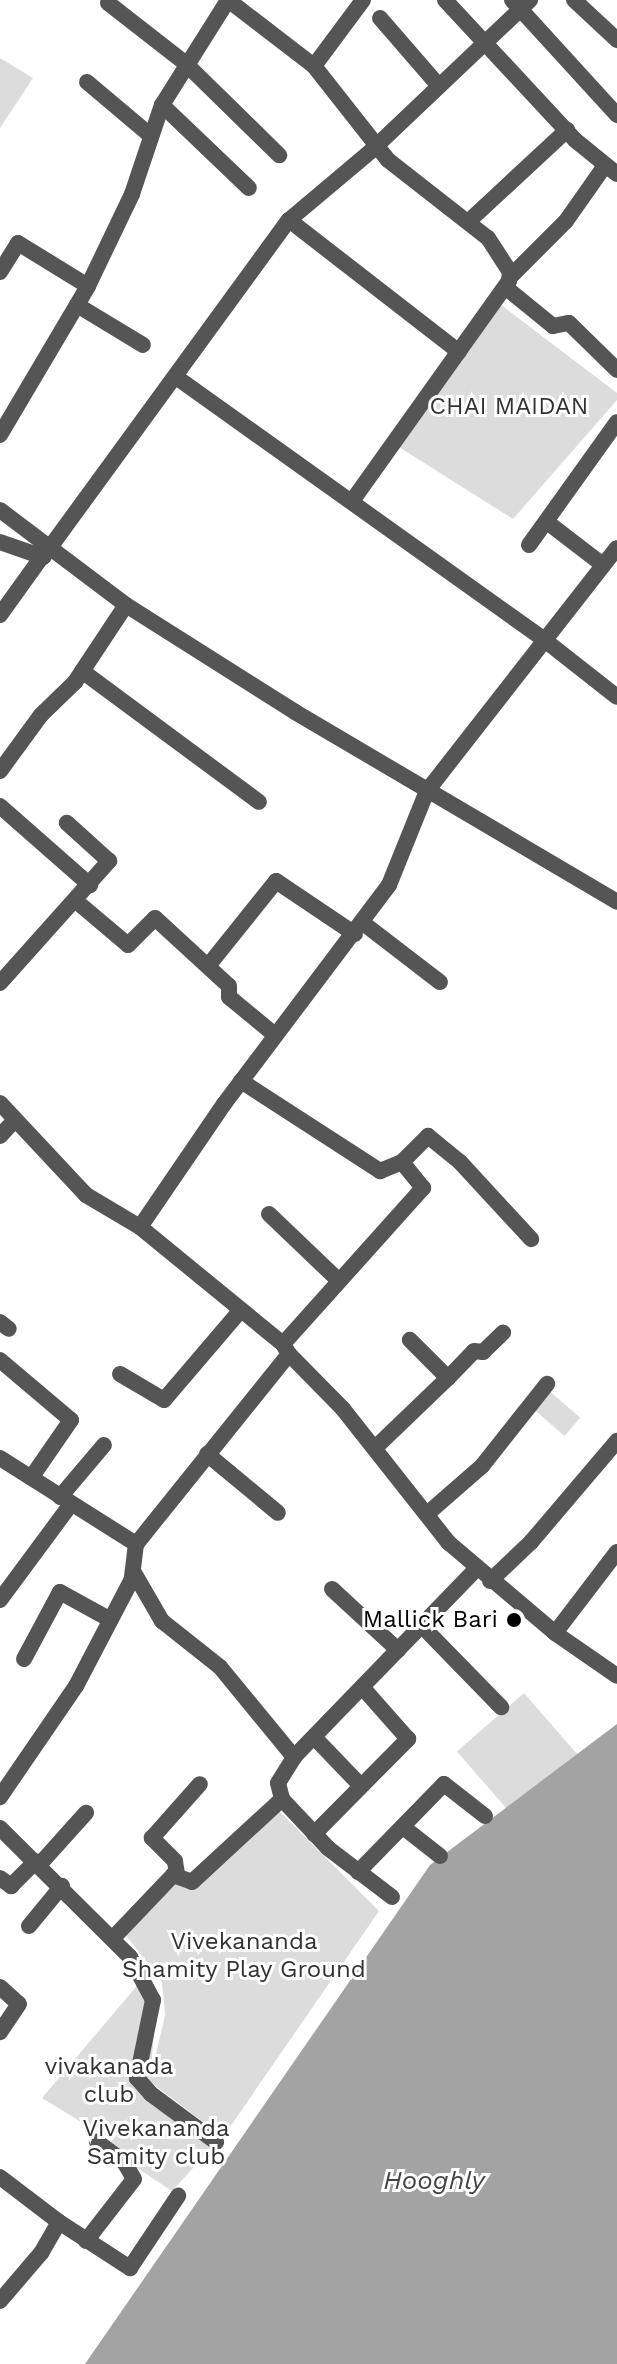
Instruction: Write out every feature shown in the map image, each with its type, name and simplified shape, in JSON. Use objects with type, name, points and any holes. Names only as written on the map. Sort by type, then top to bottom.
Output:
[{"type":"street","points":[[0,435],[88,286],[132,194],[162,105],[185,63],[228,0],[314,66],[376,144],[419,188],[469,221],[496,246],[508,282],[553,326],[569,323],[617,370]]},
{"type":"street","points":[[314,66],[363,0]]},
{"type":"street","points":[[352,501],[508,282],[613,169],[567,130],[445,0]]},
{"type":"street","points":[[574,0],[617,40]]},
{"type":"street","points":[[108,3],[185,63],[279,155]]},
{"type":"street","points":[[0,615],[289,220],[439,86],[521,3],[617,115]]},
{"type":"street","points":[[380,18],[439,86]]},
{"type":"street","points":[[87,82],[150,135]]},
{"type":"street","points":[[162,105],[249,188]]},
{"type":"street","points":[[469,221],[567,130]]},
{"type":"street","points":[[289,220],[459,352]]},
{"type":"street","points":[[0,272],[18,243],[88,286]]},
{"type":"street","points":[[77,305],[143,345]]},
{"type":"street","points":[[176,377],[542,638],[617,697]]},
{"type":"street","points":[[529,545],[617,422]]},
{"type":"street","points":[[0,510],[45,553],[126,605],[427,791],[617,902]]},
{"type":"street","points":[[547,522],[603,565]]},
{"type":"street","points":[[0,542],[45,553]]},
{"type":"street","points":[[140,1227],[241,1081],[359,928],[396,871],[427,791],[542,638],[617,548]]},
{"type":"street","points":[[0,771],[82,671],[126,605]]},
{"type":"street","points":[[82,671],[259,802]]},
{"type":"street","points":[[0,806],[90,885]]},
{"type":"street","points":[[0,983],[76,901],[108,860],[67,823]]},
{"type":"street","points":[[208,966],[276,881],[359,928],[440,982]]},
{"type":"street","points":[[76,901],[128,945],[154,917],[229,986],[229,997],[275,1035]]},
{"type":"street","points":[[241,1081],[380,1171],[402,1162],[431,1135],[531,1239]]},
{"type":"street","points":[[0,1103],[86,1195],[140,1227],[286,1349],[375,1448],[476,1569],[555,1633],[617,1676]]},
{"type":"street","points":[[0,1136],[15,1120]]},
{"type":"street","points":[[0,1798],[76,1686],[133,1571],[136,1544],[339,1281],[423,1188],[402,1162]]},
{"type":"street","points":[[269,1214],[339,1281]]},
{"type":"street","points":[[120,1374],[164,1400],[241,1310]]},
{"type":"street","points":[[375,1448],[474,1351],[483,1352],[503,1333]]},
{"type":"street","points":[[410,1340],[448,1378]]},
{"type":"street","points":[[0,1360],[71,1420],[31,1478]]},
{"type":"street","points":[[427,1514],[482,1466],[547,1384]]},
{"type":"street","points":[[490,1581],[531,1542],[617,1441]]},
{"type":"street","points":[[0,1600],[104,1445]]},
{"type":"street","points":[[207,1454],[278,1513]]},
{"type":"street","points":[[0,1458],[136,1544]]},
{"type":"street","points":[[555,1633],[615,1559]]},
{"type":"street","points":[[392,1897],[314,1834],[282,1799],[278,1783],[294,1757],[476,1569]]},
{"type":"street","points":[[133,1571],[162,1621],[220,1667],[294,1757]]},
{"type":"street","points":[[332,1589],[398,1650]]},
{"type":"street","points":[[24,1659],[60,1592],[109,1619]]},
{"type":"street","points":[[421,1625],[501,1707]]},
{"type":"street","points":[[314,1834],[409,1737],[362,1687]]},
{"type":"street","points":[[314,1737],[361,1786]]},
{"type":"street","points":[[177,1874],[175,1861],[152,1838],[200,1784]]},
{"type":"street","points":[[358,1872],[446,1784],[485,1816]]},
{"type":"street","points":[[177,1874],[192,1882],[282,1799]]},
{"type":"street","points":[[0,1878],[11,1886],[86,1813]]},
{"type":"street","points":[[403,1827],[440,1856]]},
{"type":"street","points":[[0,1828],[115,1936],[152,1993],[138,2080],[216,2142]]},
{"type":"street","points":[[115,1936],[177,1874]]},
{"type":"street","points":[[29,1926],[62,1886]]},
{"type":"street","points":[[0,1987],[19,2004],[0,2032]]},
{"type":"street","points":[[86,2241],[134,2179],[124,2162],[97,2142]]},
{"type":"street","points":[[0,2177],[86,2241],[130,2268],[178,2196]]},
{"type":"street","points":[[1,2300],[59,2222]]},
{"type":"green space","points":[[0,58],[33,78],[0,128]]},
{"type":"green space","name":"CHAI MAIDAN","points":[[492,298],[617,393],[617,400],[513,519],[391,442]]},
{"type":"green space","points":[[547,1389],[580,1418],[564,1436],[531,1407]]},
{"type":"green space","points":[[524,1693],[588,1766],[520,1825],[457,1751]]},
{"type":"green space","name":"Vivekananda Shamity Play Ground","points":[[278,1810],[379,1911],[223,2137],[149,2081],[213,2146],[172,2191],[107,2148],[128,2119],[101,2134],[42,2098],[141,1981],[155,2022],[150,2080],[165,2015],[162,1982],[125,1934],[180,1880]]},
{"type":"water","name":"Hooghly","points":[[617,1724],[617,2364],[85,2364],[430,1865]]},
{"type":"place","name":"Mallick Bari","points":[[514,1620]]},
{"type":"park label","name":"vivakanada club","points":[[109,2081]]},
{"type":"park label","name":"Vivekananda Samity club","points":[[156,2143]]}]
